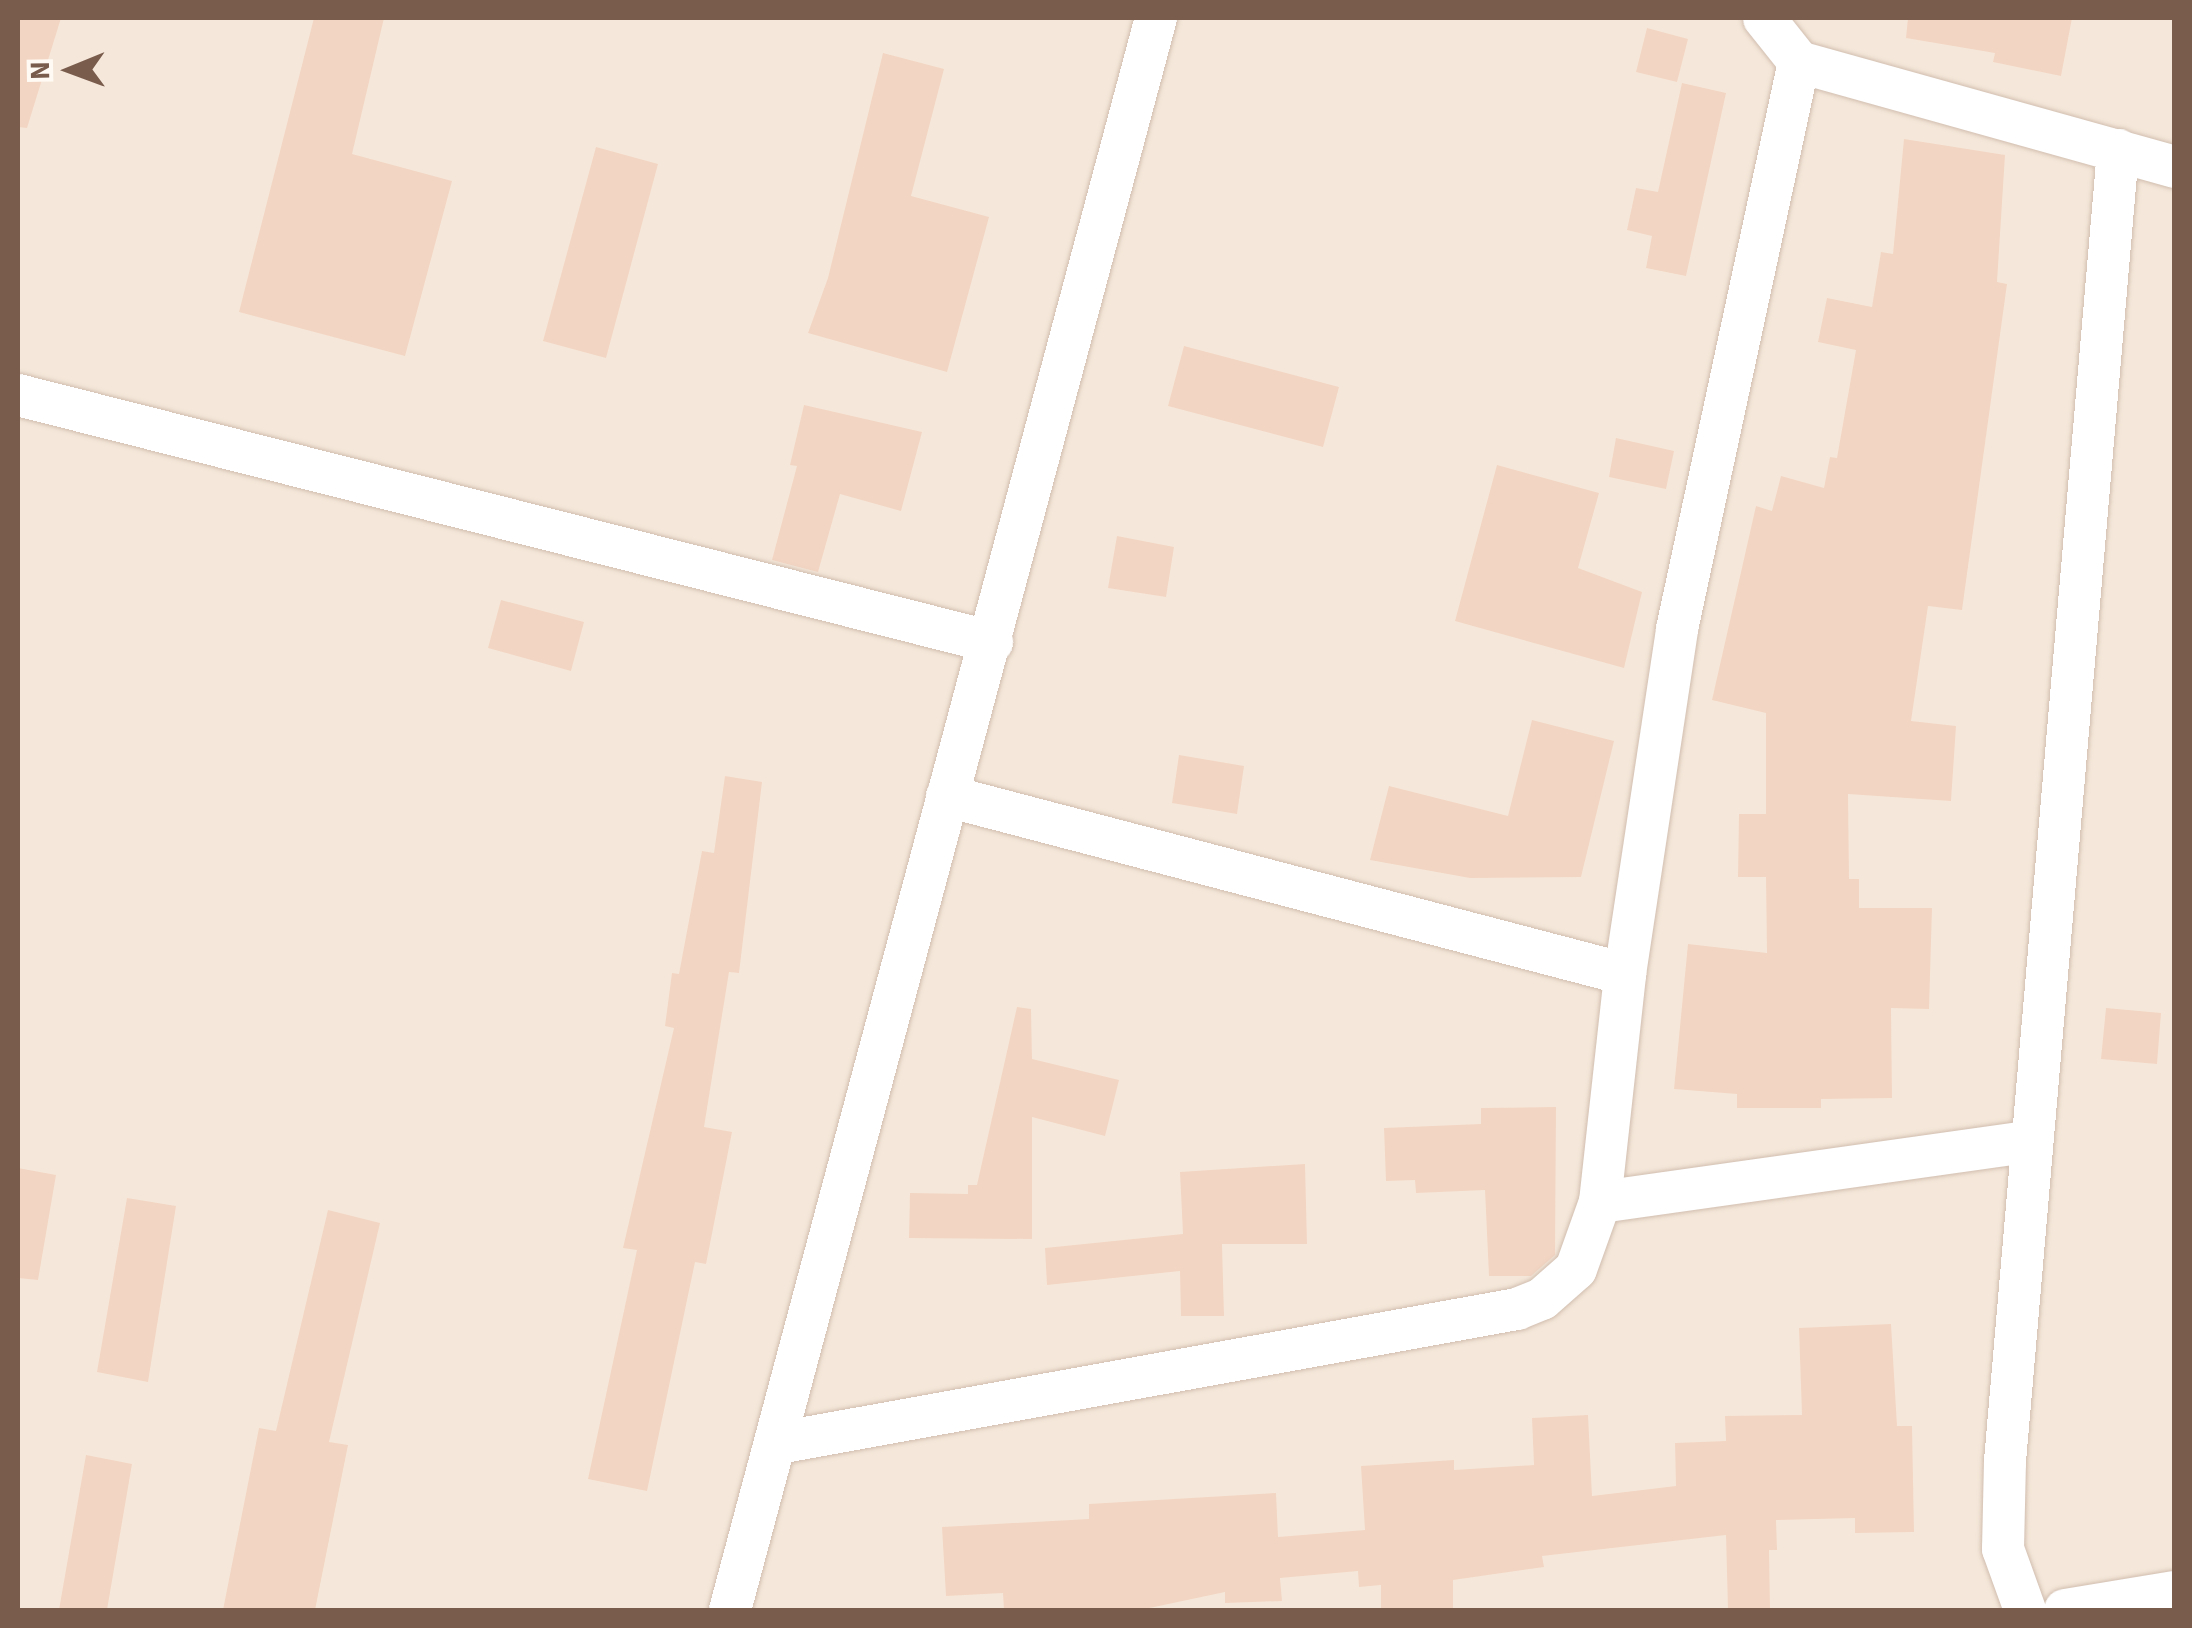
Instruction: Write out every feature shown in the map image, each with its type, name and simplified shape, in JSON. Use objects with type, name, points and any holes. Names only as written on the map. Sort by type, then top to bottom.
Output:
[{"type":"street","points":[[730,1610],[778,1443],[1156,18]]},
{"type":"street","points":[[1764,18],[1799,62],[2174,166]]},
{"type":"street","points":[[778,1443],[1518,1309],[1542,1299],[1576,1270],[1600,1202],[1625,974],[1677,629],[1799,62]]},
{"type":"street","points":[[2025,1610],[2004,1549],[2003,1504],[2029,1142],[2118,150]]},
{"type":"street","points":[[18,395],[992,642]]},
{"type":"street","points":[[947,796],[1625,974]]},
{"type":"street","points":[[1600,1202],[2029,1142]]},
{"type":"street","points":[[2065,1610],[2174,1592]]},
{"type":"shaded area","points":[[18,18],[2174,18],[2174,1610],[18,1610]]},
{"type":"building","points":[[18,18],[61,18],[27,128],[18,127]]},
{"type":"building","points":[[314,18],[384,18],[352,154],[452,181],[405,356],[239,312]]},
{"type":"building","points":[[1908,18],[2072,18],[2061,76],[1993,62],[1995,53],[1906,38]]},
{"type":"building","points":[[1647,28],[1688,39],[1677,82],[1636,72]]},
{"type":"building","points":[[883,53],[944,69],[911,196],[989,217],[947,372],[808,333],[828,278]]},
{"type":"building","points":[[1682,83],[1726,93],[1686,276],[1646,268],[1652,236],[1627,230],[1636,188],[1658,192]]},
{"type":"building","points":[[1904,139],[2005,155],[1997,282],[2007,284],[1962,610],[1928,606],[1911,721],[1956,726],[1951,801],[1848,794],[1849,879],[1859,879],[1859,908],[1932,908],[1929,1009],[1891,1008],[1892,1098],[1821,1099],[1821,1108],[1737,1108],[1737,1094],[1674,1089],[1688,944],[1767,953],[1766,877],[1738,877],[1739,814],[1766,814],[1766,713],[1712,700],[1756,506],[1772,511],[1781,476],[1824,488],[1830,457],[1837,458],[1856,350],[1818,342],[1827,298],[1872,307],[1881,252],[1893,254]]},
{"type":"building","points":[[596,147],[658,164],[606,358],[543,341]]},
{"type":"building","points":[[1184,346],[1339,387],[1323,447],[1168,406]]},
{"type":"building","points":[[804,405],[922,432],[901,511],[840,494],[818,572],[772,560],[797,466],[790,465]]},
{"type":"building","points":[[1616,438],[1674,451],[1666,489],[1609,477]]},
{"type":"building","points":[[1497,465],[1599,493],[1578,568],[1642,592],[1624,668],[1455,621]]},
{"type":"building","points":[[1117,536],[1174,547],[1166,597],[1108,588]]},
{"type":"building","points":[[501,600],[584,622],[571,671],[488,648]]},
{"type":"building","points":[[1532,720],[1614,741],[1581,877],[1470,878],[1370,860],[1389,786],[1508,816]]},
{"type":"building","points":[[1179,755],[1244,766],[1237,814],[1172,803]]},
{"type":"building","points":[[725,776],[762,782],[739,973],[729,972],[704,1127],[732,1132],[706,1264],[695,1262],[647,1491],[588,1479],[637,1250],[623,1248],[674,1028],[665,1026],[672,973],[679,974],[702,851],[714,853]]},
{"type":"building","points":[[1017,1007],[1031,1009],[1032,1059],[1119,1080],[1105,1136],[1032,1117],[1032,1239],[909,1238],[910,1193],[968,1194],[968,1185],[977,1185]]},
{"type":"building","points":[[2106,1008],[2161,1013],[2157,1064],[2101,1059]]},
{"type":"building","points":[[1556,1107],[1555,1255],[1531,1276],[1489,1276],[1485,1190],[1416,1193],[1415,1180],[1386,1181],[1384,1128],[1481,1124],[1481,1108]]},
{"type":"building","points":[[1305,1164],[1307,1244],[1222,1244],[1224,1316],[1181,1316],[1180,1271],[1047,1285],[1045,1248],[1183,1234],[1180,1172]]},
{"type":"building","points":[[18,1168],[56,1175],[38,1280],[18,1278]]},
{"type":"building","points":[[127,1198],[176,1206],[148,1382],[97,1372]]},
{"type":"building","points":[[328,1210],[380,1223],[329,1442],[348,1445],[315,1610],[223,1610],[259,1428],[276,1431]]},
{"type":"building","points":[[1891,1324],[1897,1426],[1912,1426],[1914,1532],[1855,1533],[1855,1518],[1776,1520],[1777,1550],[1769,1550],[1770,1610],[1728,1610],[1726,1535],[1542,1556],[1544,1567],[1453,1580],[1453,1610],[1381,1610],[1381,1585],[1359,1587],[1358,1571],[1280,1578],[1282,1601],[1225,1603],[1225,1592],[1140,1610],[1004,1610],[1003,1593],[946,1596],[942,1527],[1089,1519],[1089,1504],[1276,1493],[1278,1537],[1365,1530],[1361,1466],[1454,1460],[1454,1470],[1534,1465],[1532,1418],[1588,1415],[1592,1496],[1676,1486],[1675,1443],[1726,1441],[1725,1416],[1802,1415],[1799,1328]]},
{"type":"building","points":[[86,1455],[132,1464],[107,1610],[59,1610]]}]
